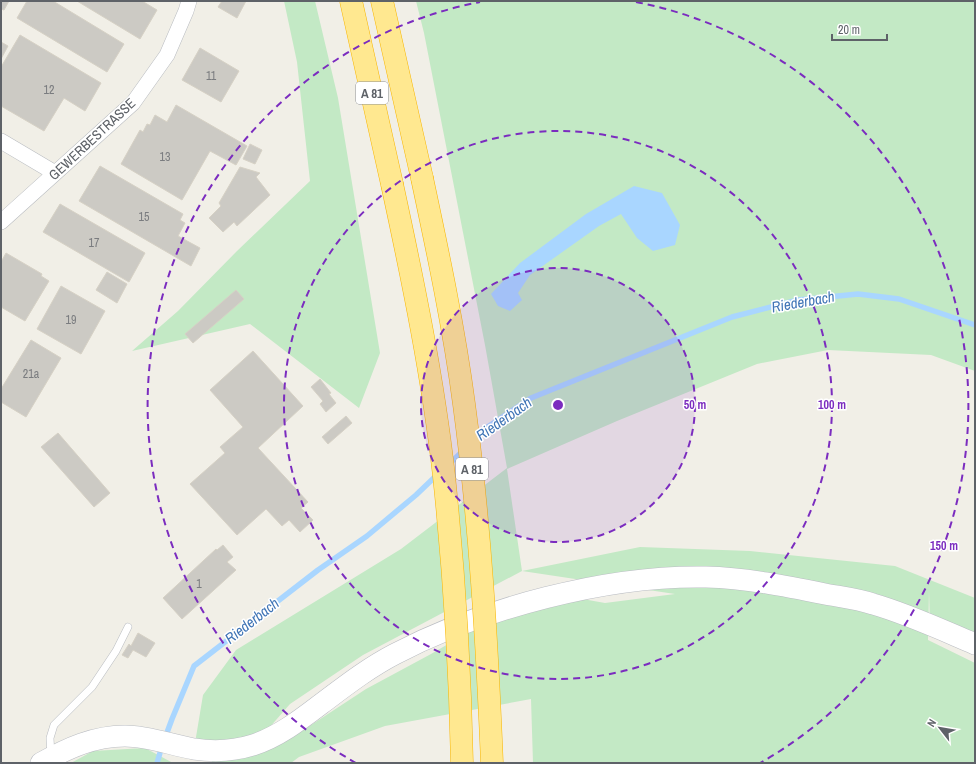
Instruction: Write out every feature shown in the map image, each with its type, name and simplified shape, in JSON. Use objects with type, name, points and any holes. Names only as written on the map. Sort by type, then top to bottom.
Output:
[{"type":"highway","name":"A 81","points":[[351,1],[392,184],[423,338],[444,476],[457,639],[462,763]]},
{"type":"highway","name":"A 81","points":[[382,1],[422,178],[454,334],[465,412],[482,579],[492,763]]},
{"type":"main road","points":[[46,760],[75,746],[99,739],[126,736],[151,739],[194,749],[212,757],[254,745],[276,735],[298,722],[358,677],[393,655],[426,639],[468,622],[517,606],[560,595],[643,580],[707,577],[782,585],[873,604],[930,625],[975,644]]},
{"type":"street","name":"GEWERBESTRASSE","points":[[1,222],[133,103],[167,55],[189,1]]},
{"type":"street","points":[[1,141],[55,174]]},
{"type":"lane","points":[[46,760],[54,725],[92,687],[116,651],[128,628]]},
{"type":"green space","points":[[284,1],[315,1],[338,98],[380,353],[359,408],[250,324],[132,351],[178,311],[237,251],[310,181],[297,62]]},
{"type":"green space","points":[[416,1],[975,1],[975,371],[931,355],[828,350],[757,364],[617,421],[507,469],[522,571],[640,547],[750,551],[895,566],[975,598],[975,644],[930,625],[929,591],[928,640],[975,663],[975,763],[533,763],[531,699],[385,726],[299,757],[291,763],[212,763],[213,751],[194,749],[203,695],[236,650],[401,549],[507,468],[485,345],[424,33]],"holes":[[[522,571],[675,594],[605,603],[560,595],[510,608],[431,654],[366,689],[302,731],[255,744],[290,704],[363,655]]]},
{"type":"green space","points":[[145,748],[173,763],[71,763],[93,751]]},
{"type":"water","points":[[634,186],[662,193],[680,225],[675,245],[653,251],[637,238],[621,214],[599,226],[530,275],[518,293],[522,300],[510,311],[498,306],[491,294],[520,263],[586,214]]},
{"type":"building","points":[[1,1],[9,1],[4,10],[1,9]]},
{"type":"building","points":[[27,1],[53,1],[124,44],[107,72],[17,18]]},
{"type":"building","points":[[77,1],[142,1],[157,10],[140,39]]},
{"type":"building","points":[[222,1],[246,1],[237,18],[218,7]]},
{"type":"building","points":[[20,35],[101,83],[85,111],[64,98],[44,131],[1,106],[1,67]]},
{"type":"building","points":[[1,42],[8,46],[1,59]]},
{"type":"building","points":[[200,48],[239,71],[221,102],[182,80]]},
{"type":"building","points":[[176,105],[247,146],[236,165],[210,151],[182,200],[121,164],[140,130],[143,132],[147,124],[150,125],[155,115],[167,122]]},
{"type":"building","points":[[250,144],[262,150],[255,164],[243,159]]},
{"type":"building","points":[[100,166],[183,214],[180,220],[185,223],[178,236],[200,248],[191,266],[79,201]]},
{"type":"building","points":[[240,167],[260,173],[256,177],[270,195],[237,226],[234,222],[223,232],[209,218],[221,206],[219,203]]},
{"type":"building","points":[[60,204],[145,253],[129,282],[43,232]]},
{"type":"building","points":[[6,253],[42,274],[41,276],[49,281],[25,321],[1,307],[1,262]]},
{"type":"building","points":[[107,272],[127,284],[117,303],[96,290]]},
{"type":"building","points":[[61,286],[105,311],[81,354],[37,329]]},
{"type":"building","points":[[236,290],[244,299],[193,343],[185,334]]},
{"type":"building","points":[[31,340],[61,358],[26,417],[1,402],[1,389]]},
{"type":"building","points":[[253,351],[303,406],[258,448],[308,502],[301,508],[313,520],[300,532],[289,520],[282,526],[266,509],[237,535],[190,484],[225,453],[220,447],[243,427],[210,390]]},
{"type":"building","points":[[320,379],[331,393],[329,394],[336,403],[326,412],[320,404],[323,401],[311,387]]},
{"type":"building","points":[[346,416],[352,423],[328,444],[322,437]]},
{"type":"building","points":[[58,433],[110,493],[94,507],[41,447]]},
{"type":"building","points":[[223,545],[233,557],[227,562],[236,570],[182,619],[163,598],[216,549],[217,550]]},
{"type":"building","points":[[138,633],[155,643],[146,657],[133,650],[128,658],[122,655],[129,644],[131,646]]},
{"type":"waterway","name":"Riederbach","points":[[474,440],[486,428],[531,398],[732,317],[798,300],[858,294],[899,299],[975,325]]},
{"type":"waterway","name":"Riederbach","points":[[448,465],[465,449]]},
{"type":"waterway","name":"Riederbach","points":[[165,738],[194,666],[318,570],[367,536],[416,495],[439,473]]},
{"type":"waterway","name":"Riederbach","points":[[157,763],[162,746]]}]
